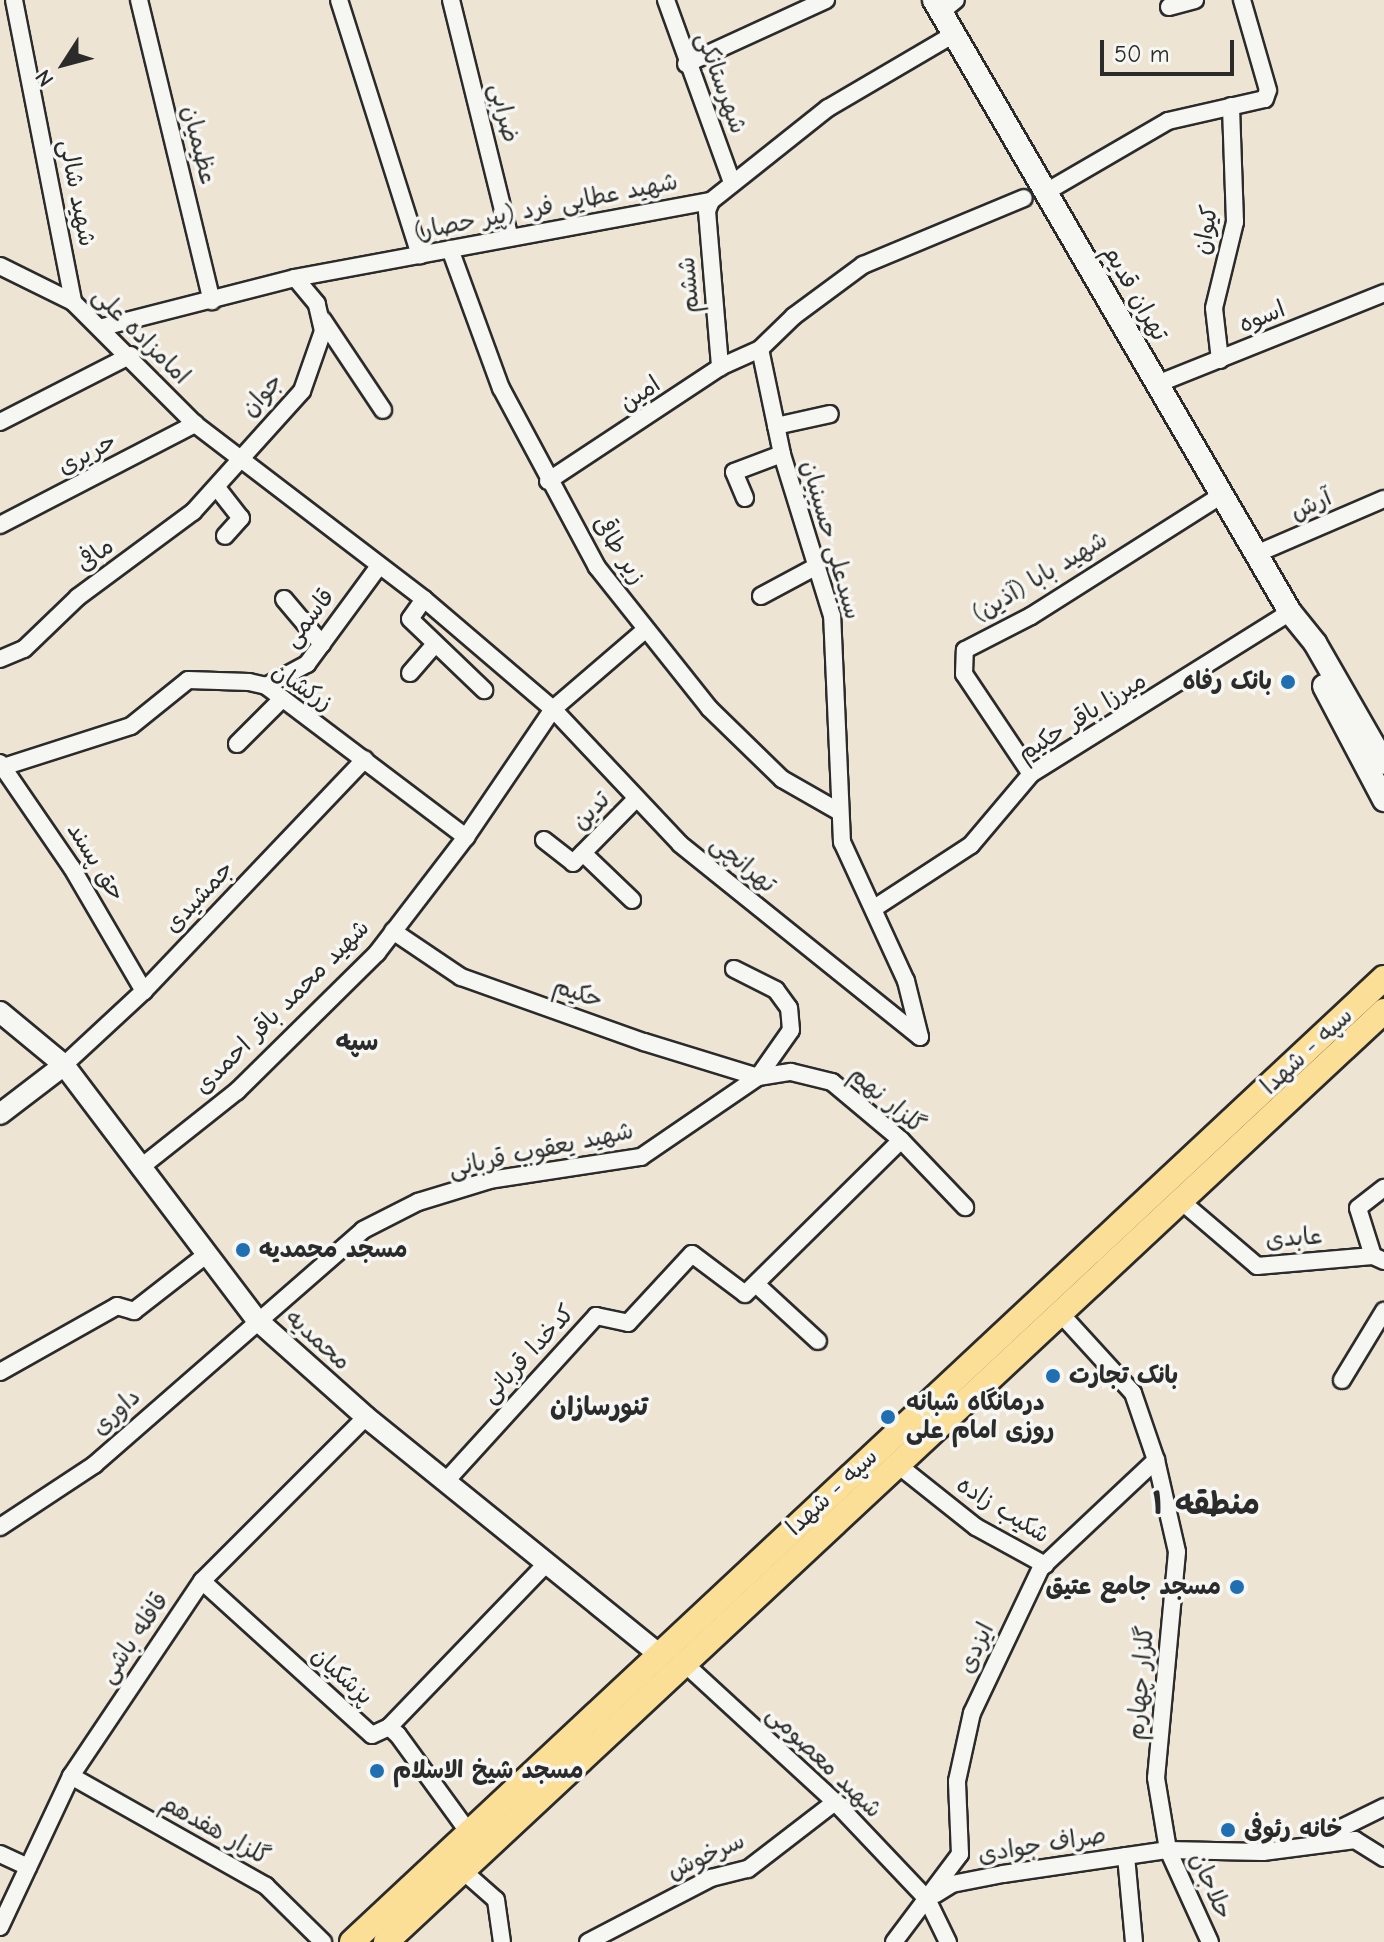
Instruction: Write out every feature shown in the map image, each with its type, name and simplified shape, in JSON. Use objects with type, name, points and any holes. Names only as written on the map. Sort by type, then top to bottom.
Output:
[{"type":"main road","name":"تهران قدیم","points":[[944,4],[954,34],[1035,195],[1157,384],[1290,612],[1384,800]]},
{"type":"main road","name":"تهران قدیم","points":[[1290,612],[1315,643],[1384,763]]},
{"type":"main road","name":"سپه - شهدا","points":[[352,1942],[470,1834],[657,1653],[1384,978]]},
{"type":"main road","name":"سپه - شهدا","points":[[386,1942],[1384,1011]]},
{"type":"street","name":"شهید شالی","points":[[14,0],[73,302]]},
{"type":"street","name":"عظیمیان","points":[[139,0],[212,301]]},
{"type":"street","points":[[339,0],[420,255]]},
{"type":"street","name":"ضرابی","points":[[451,0],[510,238]]},
{"type":"street","name":"شهرستانکی","points":[[666,0],[686,64],[732,182]]},
{"type":"street","points":[[686,64],[826,0]]},
{"type":"street","points":[[1169,7],[1195,0]]},
{"type":"street","points":[[760,349],[794,316],[863,265],[1035,195],[1168,121],[1269,95],[1242,0]]},
{"type":"street","name":"شهید عطایی فرد (پیر حصار)","points":[[103,327],[295,278],[711,201],[828,108],[954,34]]},
{"type":"street","name":"کیوان","points":[[1220,360],[1214,308],[1235,222],[1231,106]]},
{"type":"street","name":"ششم","points":[[711,201],[707,211],[720,367]]},
{"type":"street","name":"زیر طاقی","points":[[450,249],[501,388],[548,481],[597,567],[709,708],[782,779],[838,811]]},
{"type":"street","name":"امامزاده علی","points":[[0,266],[73,302],[103,327],[195,424],[238,456]]},
{"type":"street","points":[[295,278],[317,304],[320,316],[383,410]]},
{"type":"street","name":"اسوه","points":[[1157,384],[1384,293]]},
{"type":"street","name":"جوان","points":[[238,456],[302,391],[323,331],[320,316]]},
{"type":"street","name":"امین","points":[[548,481],[720,367],[760,349]]},
{"type":"street","name":"سیدعلی حسینیان","points":[[760,349],[782,454],[832,616],[838,811],[842,842],[876,907],[906,981],[920,1037]]},
{"type":"street","points":[[0,422],[131,355]]},
{"type":"street","points":[[776,426],[830,414]]},
{"type":"street","name":"حریری","points":[[0,525],[195,424]]},
{"type":"street","points":[[745,498],[734,472],[782,454]]},
{"type":"street","name":"مافی","points":[[0,659],[24,649],[78,597],[218,489],[238,456]]},
{"type":"street","name":"تهرانچی","points":[[238,456],[424,599],[553,709],[635,800],[680,844],[920,1037]]},
{"type":"street","points":[[218,489],[241,518],[225,536]]},
{"type":"street","name":"شهید بابا (آذین)","points":[[1031,774],[964,674],[965,650],[1031,616],[1222,495]]},
{"type":"street","name":"آرش","points":[[1256,554],[1384,499]]},
{"type":"street","name":"قاسمی","points":[[266,686],[307,664],[379,566]]},
{"type":"street","points":[[761,596],[817,566]]},
{"type":"street","points":[[284,599],[322,644]]},
{"type":"street","points":[[424,599],[410,619],[484,690]]},
{"type":"street","name":"میرزا باقر حکیم","points":[[876,907],[971,845],[1031,774],[1290,612]]},
{"type":"street","points":[[553,709],[645,630]]},
{"type":"street","points":[[410,673],[435,644]]},
{"type":"street","name":"زرکشان","points":[[1,765],[131,726],[188,680],[266,686],[466,837]]},
{"type":"street","points":[[237,744],[282,699]]},
{"type":"street","name":"شهید محمد باقر احمدی","points":[[140,1168],[237,1091],[393,931],[466,837],[553,709]]},
{"type":"street","name":"جمشیدی","points":[[64,1065],[144,991],[365,759]]},
{"type":"street","name":"حق پسند","points":[[1,765],[80,879],[144,991]]},
{"type":"street","name":"تدین","points":[[544,840],[573,863],[635,800]]},
{"type":"street","points":[[583,853],[632,900]]},
{"type":"street","name":"حکیم","points":[[393,931],[461,977],[758,1077]]},
{"type":"street","points":[[734,969],[776,990],[789,1008],[791,1030],[758,1077]]},
{"type":"street","name":"محمدیه","points":[[0,1012],[64,1065],[256,1319],[366,1417],[657,1653]]},
{"type":"street","points":[[0,1114],[64,1065]]},
{"type":"street","name":"گلزار نهم","points":[[758,1077],[791,1072],[832,1082],[901,1140],[965,1207]]},
{"type":"street","name":"شهید یعقوب قربانی","points":[[256,1319],[363,1230],[418,1202],[490,1180],[641,1157],[758,1077]]},
{"type":"street","points":[[818,1341],[756,1284],[901,1140]]},
{"type":"street","points":[[1379,1258],[1358,1208],[1384,1188]]},
{"type":"street","name":"عابدی","points":[[1181,1201],[1257,1266],[1379,1258]]},
{"type":"street","name":"کدخدا قربانی","points":[[446,1481],[596,1316],[628,1323],[692,1254],[745,1294],[756,1284]]},
{"type":"street","points":[[0,1372],[117,1306],[134,1311],[206,1255]]},
{"type":"street","points":[[1342,1380],[1384,1311]]},
{"type":"street","name":"گلزار چهارم","points":[[1060,1313],[1133,1393],[1156,1460],[1177,1552],[1156,1778],[1168,1850]]},
{"type":"street","name":"داوری","points":[[0,1527],[94,1465],[256,1319]]},
{"type":"street","name":"قافله باشی","points":[[0,1927],[71,1776],[202,1581],[366,1417]]},
{"type":"street","name":"ایزدی","points":[[894,1942],[960,1854],[957,1781],[972,1713],[1045,1565],[1156,1460]]},
{"type":"street","name":"شکیب زاده","points":[[898,1465],[976,1527],[1045,1565]]},
{"type":"street","points":[[389,1727],[547,1563]]},
{"type":"street","name":"پزشکیان","points":[[202,1581],[372,1735],[389,1727],[470,1834]]},
{"type":"street","name":"شهید معصومی","points":[[684,1663],[835,1802],[927,1899],[948,1942]]},
{"type":"street","name":"گلزار هفدهم","points":[[71,1776],[266,1886],[323,1942]]},
{"type":"street","name":"سرخوش","points":[[588,1942],[711,1878],[748,1869],[835,1802]]},
{"type":"street","points":[[1314,1842],[1384,1807]]},
{"type":"street","points":[[1314,1842],[1355,1840],[1384,1858]]},
{"type":"street","name":"صراف جوادی","points":[[927,1899],[952,1884],[1126,1856],[1168,1850],[1263,1852],[1314,1842]]},
{"type":"street","name":"حلاجان","points":[[1168,1850],[1210,1942]]},
{"type":"street","points":[[0,1854],[28,1867]]},
{"type":"street","points":[[1126,1856],[1134,1942]]},
{"type":"street","points":[[462,1870],[496,1900],[502,1942]]},
{"type":"place","name":"بانک رفاه","points":[[1288,682]]},
{"type":"place","name":"مسجد محمدیه","points":[[243,1250]]},
{"type":"place","name":"بانک تجارت","points":[[1053,1376]]},
{"type":"place","name":"درمانگاه شبانه روزی امام علی","points":[[888,1417]]},
{"type":"place","name":"مسجد جامع عتیق","points":[[1237,1587]]},
{"type":"place","name":"مسجد شیخ الاسلام","points":[[377,1771]]},
{"type":"place","name":"خانه رئوفی","points":[[1228,1830]]},
{"type":"district","name":"سپه","points":[[357,1043]]},
{"type":"district","name":"تنورسازان","points":[[599,1408]]},
{"type":"district","name":"منطقه ۱","points":[[1206,1504]]}]
